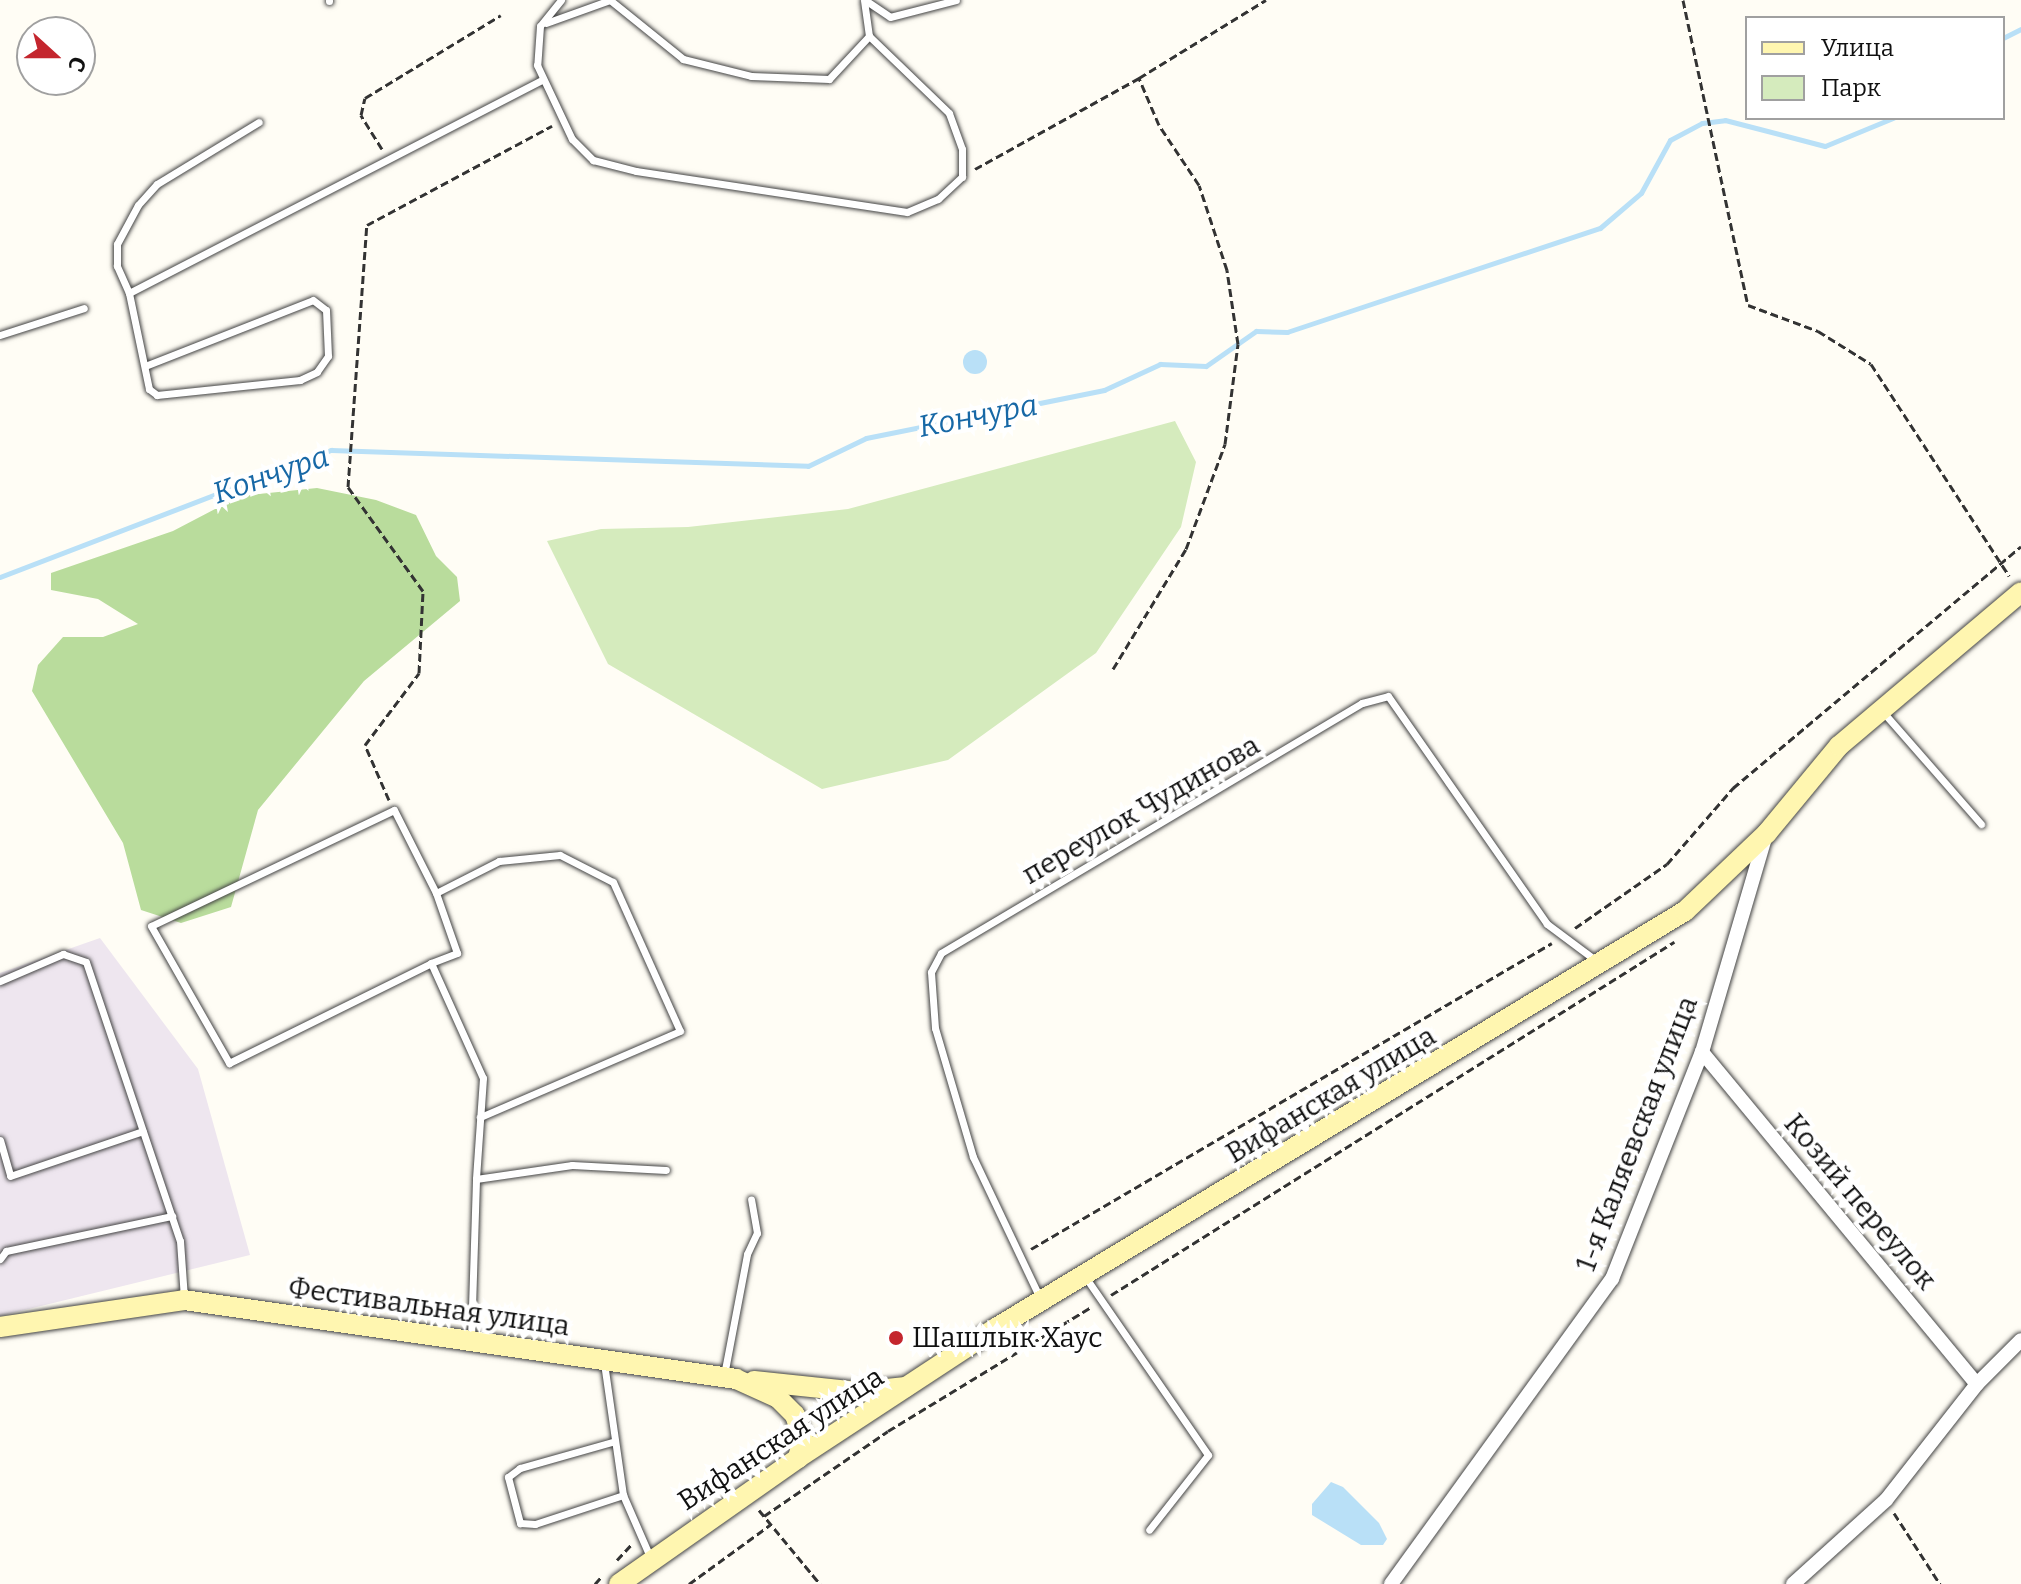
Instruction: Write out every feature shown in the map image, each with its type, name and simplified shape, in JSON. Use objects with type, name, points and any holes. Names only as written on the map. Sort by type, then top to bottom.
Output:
[{"type":"main road","name":"Вифанская улица","points":[[622,1583],[651,1559],[798,1458],[1041,1300],[1685,911],[1767,833],[1839,746],[1879,708],[2020,594]]},
{"type":"main road","name":"Фестивальная улица","points":[[0,1327],[184,1300],[730,1378],[778,1398],[795,1415],[803,1439],[798,1458]]},
{"type":"main road","points":[[730,1378],[858,1392],[913,1386]]},
{"type":"street","name":"1-я Каляевская улица","points":[[1391,1584],[1612,1279],[1702,1052],[1767,833]]},
{"type":"street","name":"Козий переулок","points":[[1702,1052],[1977,1384]]},
{"type":"street","points":[[1793,1584],[1886,1500],[1977,1384],[2021,1340]]},
{"type":"lane","points":[[561,0],[540,26],[536,53],[541,80],[562,121],[593,160],[636,171],[907,212],[938,199],[962,177],[962,149],[949,113],[869,36],[864,0]]},
{"type":"lane","points":[[540,26],[565,12],[610,0],[683,59],[751,76],[829,79],[869,36]]},
{"type":"lane","points":[[864,0],[890,17],[956,0]]},
{"type":"lane","points":[[129,293],[541,80]]},
{"type":"lane","points":[[145,366],[313,300],[326,310],[328,356],[317,372],[300,380],[160,396],[149,389],[129,293],[117,266],[117,244],[138,205],[157,184],[259,122]]},
{"type":"lane","points":[[0,335],[84,308]]},
{"type":"lane","name":"переулок Чудинова","points":[[1041,1300],[1017,1257],[973,1157],[935,1028],[931,972],[941,953],[1362,703],[1388,696],[1547,924],[1601,964]]},
{"type":"lane","points":[[1879,708],[1981,824]]},
{"type":"lane","points":[[394,810],[436,893],[457,953],[229,1063],[151,926],[394,810]]},
{"type":"lane","points":[[436,893],[499,861],[560,855],[613,882],[680,1031],[480,1117]]},
{"type":"lane","points":[[0,981],[63,954],[86,962],[180,1241],[184,1300]]},
{"type":"lane","points":[[431,963],[483,1078],[471,1341]]},
{"type":"lane","points":[[0,1140],[10,1176],[143,1131]]},
{"type":"lane","points":[[476,1179],[572,1165],[666,1170]]},
{"type":"lane","points":[[730,1378],[747,1254],[757,1233],[751,1200]]},
{"type":"lane","points":[[0,1259],[6,1251],[172,1216]]},
{"type":"lane","points":[[1085,1276],[1208,1455],[1149,1530]]},
{"type":"lane","points":[[604,1361],[612,1442],[623,1495],[651,1559]]},
{"type":"lane","points":[[612,1442],[520,1468],[508,1477],[520,1523],[535,1524],[623,1495]]},
{"type":"path","points":[[962,177],[1139,78],[1266,0]]},
{"type":"path","points":[[1683,2],[1748,305],[1818,331],[1871,364],[2020,594]]},
{"type":"path","points":[[388,159],[361,115],[362,101],[501,15]]},
{"type":"path","points":[[1113,669],[1186,549],[1225,444],[1238,344],[1227,270],[1199,185],[1159,125],[1139,78]]},
{"type":"path","points":[[394,810],[365,745],[419,673],[423,591],[348,487],[367,225],[562,121]]},
{"type":"path","points":[[1017,1257],[1563,936],[1667,864],[1733,788],[2021,546]]},
{"type":"path","points":[[820,1584],[764,1516],[888,1431],[1102,1301],[1684,932]]},
{"type":"path","points":[[1886,1500],[1940,1584]]},
{"type":"path","points":[[689,1584],[771,1525]]},
{"type":"shaded area","points":[[100,938],[198,1069],[250,1255],[0,1316],[0,973]]},
{"type":"green space","points":[[1175,421],[1196,462],[1181,527],[1096,653],[948,760],[822,789],[608,664],[547,541],[601,529],[688,527],[848,509]]},
{"type":"green space","points":[[317,488],[376,500],[416,515],[436,556],[457,577],[460,601],[364,681],[258,810],[231,907],[181,923],[141,910],[123,843],[32,691],[38,665],[63,637],[103,637],[138,624],[98,599],[51,590],[51,573],[173,531],[240,496]]},
{"type":"water","points":[[975,350],[986,357],[987,362],[980,373],[975,374],[964,367],[963,362],[970,351]]},
{"type":"water","points":[[1331,1482],[1343,1487],[1379,1523],[1387,1539],[1383,1545],[1361,1545],[1312,1515],[1312,1504]]},
{"type":"waterway","name":"Кончура","points":[[2005,37],[2021,29]]},
{"type":"waterway","name":"Кончура","points":[[0,577],[331,450],[808,466],[866,438],[1104,390],[1160,364],[1206,366],[1256,331],[1287,332],[1600,228],[1641,193],[1670,140],[1702,123],[1725,120],[1825,146],[1888,120]]},
{"type":"place","name":"Шашлык Хаус","points":[[896,1338]]}]
